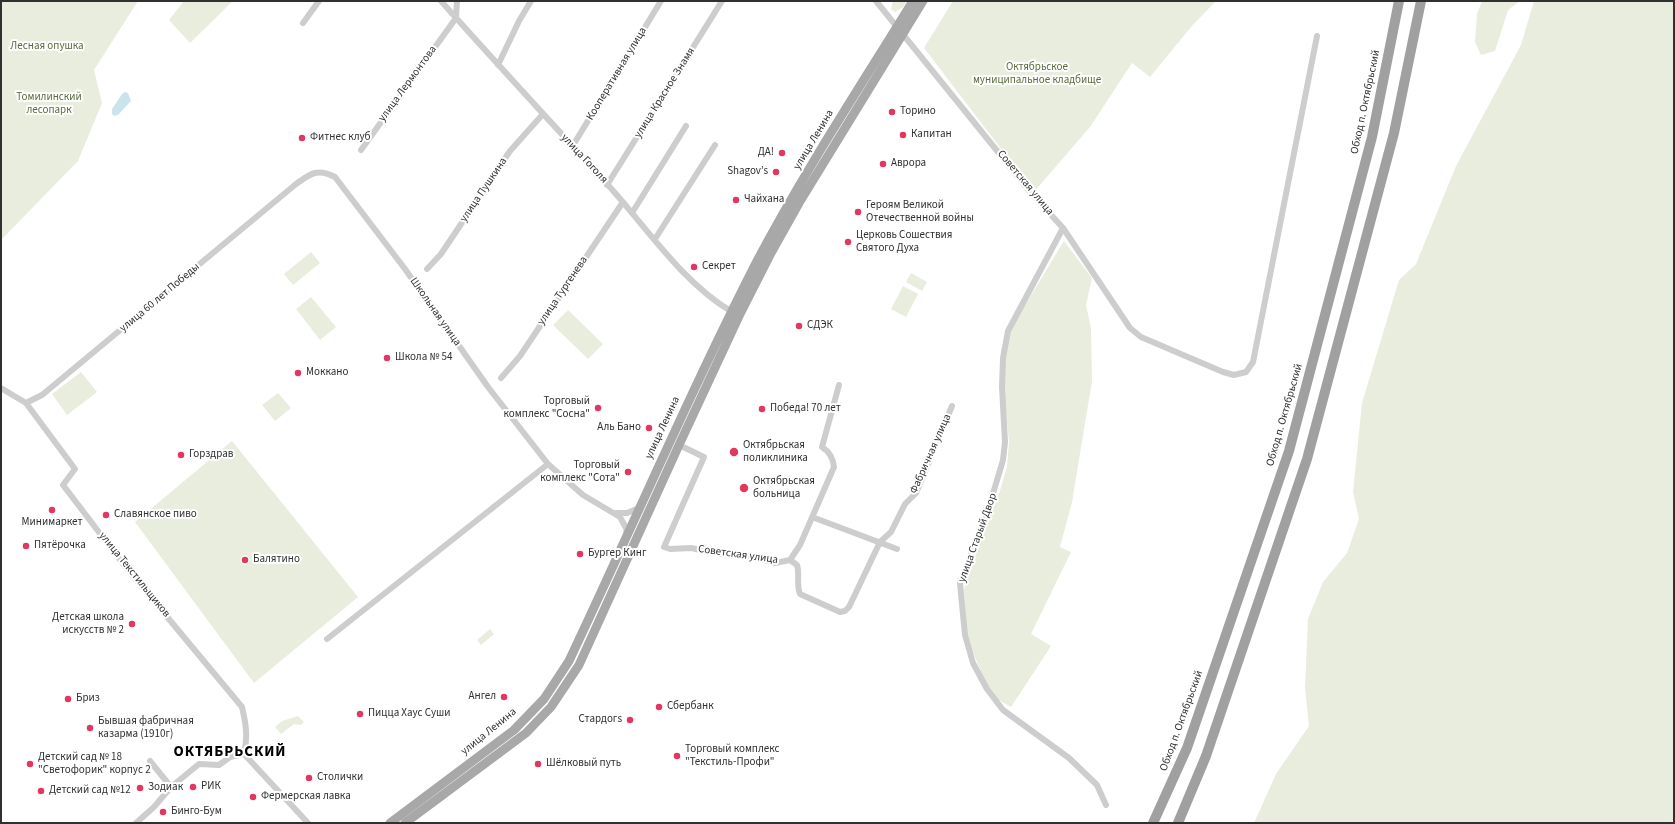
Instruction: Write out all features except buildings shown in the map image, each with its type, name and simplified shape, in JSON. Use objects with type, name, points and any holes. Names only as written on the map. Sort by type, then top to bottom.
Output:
[{"type":"highway","name":"Обход п. Октябрьский","points":[[1153,823],[1187,748],[1289,451],[1372,137],[1400,1]]},
{"type":"highway","points":[[1178,823],[1206,756],[1307,459],[1394,133],[1421,1]]},
{"type":"main road","name":"улица Ленина","points":[[405,823],[526,733],[547,712],[565,688],[581,659],[739,316],[771,253],[900,30],[913,1]]},
{"type":"main road","name":"улица Ленина","points":[[390,823],[514,730],[544,699],[569,661],[639,508],[758,260],[792,198],[900,30],[924,1]]},
{"type":"street","points":[[303,23],[318,1]]},
{"type":"street","name":"улица Гоголя","points":[[440,1],[623,202],[682,272],[699,288],[732,312]]},
{"type":"street","points":[[456,18],[457,1]]},
{"type":"street","points":[[498,65],[519,21],[532,1]]},
{"type":"street","name":"Кооперативная улица","points":[[572,147],[661,1]]},
{"type":"street","name":"улица Красное Знамя","points":[[607,185],[722,1]]},
{"type":"street","points":[[876,1],[900,30]]},
{"type":"street","name":"улица Лермонтова","points":[[361,150],[456,18]]},
{"type":"street","name":"Советская улица","points":[[900,30],[1028,188],[1063,228],[1130,328],[1141,337],[1222,372],[1234,374],[1242,373],[1250,368],[1317,36]]},
{"type":"street","name":"улица Пушкина","points":[[428,269],[441,254],[510,151],[543,114]]},
{"type":"street","points":[[632,213],[686,126]]},
{"type":"street","points":[[655,239],[715,145]]},
{"type":"street","name":"Школьная улица","points":[[315,172],[324,171],[335,176],[405,269],[488,387],[548,464],[583,495],[616,513]]},
{"type":"street","name":"улица 60 лет Победы","points":[[26,403],[42,395],[296,184],[315,172]]},
{"type":"street","name":"улица Тургенева","points":[[501,378],[520,356],[623,202]]},
{"type":"street","name":"улица Старый Двор","points":[[1063,228],[1014,319],[1006,337],[1003,358],[1002,387],[1005,442],[1003,460],[986,517],[960,582],[965,635],[973,663],[987,689],[1003,710],[1075,763],[1097,785],[1106,805]]},
{"type":"street","name":"Советская улица","points":[[679,445],[704,457],[664,547],[670,549],[691,548],[722,554],[747,555],[775,563],[790,560],[800,545],[834,467],[833,459],[827,450],[822,447],[839,385]]},
{"type":"street","points":[[1,388],[26,403]]},
{"type":"street","name":"улица Текстильщиков","points":[[26,403],[75,469],[62,485],[124,565],[242,707],[246,726],[247,743],[244,754]]},
{"type":"street","name":"Фабричная улица","points":[[790,560],[797,565],[799,571],[798,588],[800,594],[840,612],[845,611],[849,607],[880,542],[890,532],[905,504],[916,493],[952,406]]},
{"type":"street","points":[[327,639],[548,464]]},
{"type":"street","points":[[616,513],[627,513],[639,508]]},
{"type":"street","points":[[616,513],[623,522],[627,536]]},
{"type":"street","points":[[812,517],[897,549]]},
{"type":"street","points":[[136,823],[154,807],[171,787],[198,764],[219,765],[230,757],[244,754],[308,823]]},
{"type":"street","points":[[150,761],[171,787]]},
{"type":"green space","name":"Томилинский лесопарк","points":[[1,1],[138,1],[94,70],[102,103],[78,161],[1,240]]},
{"type":"green space","points":[[184,1],[233,1],[190,43],[169,20]]},
{"type":"green space","points":[[893,1],[907,1],[903,7],[895,12],[891,9]]},
{"type":"green space","name":"Октябрьское муниципальное кладбище","points":[[953,1],[1216,1],[1191,27],[1150,77],[1132,63],[1090,127],[1034,192],[924,48]]},
{"type":"green space","points":[[1482,1],[1520,1],[1508,10],[1495,51],[1481,55],[1475,42],[1477,14]]},
{"type":"green space","points":[[1534,1],[1674,1],[1674,819],[1670,823],[1254,823],[1276,774],[1309,726],[1305,688],[1308,619],[1323,582],[1347,553],[1359,519],[1353,492],[1362,403],[1399,280],[1416,264],[1456,166],[1521,45]]},
{"type":"green space","points":[[1064,241],[1092,278],[1086,305],[1091,328],[1092,381],[1072,502],[1060,547],[1071,552],[1031,634],[1051,646],[1011,707],[997,699],[984,679],[971,647],[967,633],[964,590],[968,574],[998,497],[1007,467],[1009,442],[1003,383],[1003,349],[1010,330]]},
{"type":"green space","points":[[311,252],[320,263],[293,285],[284,274]]},
{"type":"green space","points":[[911,273],[927,282],[922,291],[906,282]]},
{"type":"green space","points":[[903,286],[918,294],[906,317],[891,309]]},
{"type":"green space","points":[[311,297],[336,327],[320,340],[296,309]]},
{"type":"green space","points":[[568,310],[603,344],[588,359],[553,325]]},
{"type":"green space","points":[[81,372],[97,392],[67,415],[52,394]]},
{"type":"green space","points":[[278,393],[291,408],[275,421],[262,405]]},
{"type":"green space","name":"Балятино","points":[[232,441],[358,597],[254,683],[135,522]]},
{"type":"green space","points":[[490,629],[494,634],[481,645],[477,640]]},
{"type":"green space","points":[[298,716],[304,722],[301,725],[294,724],[281,734],[275,727],[282,721]]},
{"type":"water","points":[[125,92],[128,93],[131,101],[118,115],[114,116],[112,114],[112,109]]},
{"type":"place","name":"Торино","points":[[892,112]]},
{"type":"place","name":"Капитан","points":[[903,135]]},
{"type":"place","name":"Фитнес клуб","points":[[302,138]]},
{"type":"place","name":"ДА!","points":[[782,153]]},
{"type":"place","name":"Аврора","points":[[883,164]]},
{"type":"place","name":"Shagov’s","points":[[776,172]]},
{"type":"place","name":"Чайхана","points":[[736,200]]},
{"type":"place","name":"Героям Великой Отечественной войны","points":[[858,212]]},
{"type":"place","name":"Церковь Сошествия Святого Духа","points":[[848,242]]},
{"type":"place","name":"Секрет","points":[[694,267]]},
{"type":"place","name":"СДЭК","points":[[799,326]]},
{"type":"place","name":"Школа № 54","points":[[387,358]]},
{"type":"place","name":"Моккано","points":[[298,373]]},
{"type":"place","name":"Торговый комплекс \"Сосна\"","points":[[598,408]]},
{"type":"place","name":"Победа! 70 лет","points":[[762,409]]},
{"type":"place","name":"Аль Бано","points":[[649,428]]},
{"type":"place","name":"Октябрьская поликлиника","points":[[734,452]]},
{"type":"place","name":"Горздрав","points":[[181,455]]},
{"type":"place","name":"Торговый комплекс \"Сота\"","points":[[628,472]]},
{"type":"place","name":"Октябрьская больница","points":[[744,488]]},
{"type":"place","name":"Минимаркет","points":[[52,510]]},
{"type":"place","name":"Славянское пиво","points":[[106,515]]},
{"type":"place","name":"Пятёрочка","points":[[26,546]]},
{"type":"place","name":"Бургер Кинг","points":[[580,554]]},
{"type":"place","name":"Балятино","points":[[245,560]]},
{"type":"place","name":"Детская школа искусств № 2","points":[[132,624]]},
{"type":"place","name":"Ангел","points":[[504,697]]},
{"type":"place","name":"Бриз","points":[[68,699]]},
{"type":"place","name":"Сбербанк","points":[[659,707]]},
{"type":"place","name":"Пицца Хаус Суши","points":[[360,714]]},
{"type":"place","name":"Стардогs","points":[[630,720]]},
{"type":"place","name":"Бывшая фабричная казарма (1910г)","points":[[90,728]]},
{"type":"place","name":"Торговый комплекс \"Текстиль-Профи\"","points":[[677,756]]},
{"type":"place","name":"Детский сад № 18 \"Светофорик\" корпус 2","points":[[30,764]]},
{"type":"place","name":"Шёлковый путь","points":[[538,764]]},
{"type":"place","name":"Столички","points":[[309,778]]},
{"type":"place","name":"РИК","points":[[193,787]]},
{"type":"place","name":"Зодиак","points":[[140,788]]},
{"type":"place","name":"Детский сад №12","points":[[41,791]]},
{"type":"place","name":"Фермерская лавка","points":[[253,797]]},
{"type":"place","name":"Бинго-Бум","points":[[163,812]]},
{"type":"district","name":"ОКТЯБРЬСКИЙ","points":[[230,753]]},
{"type":"park label","name":"Лесная опушка","points":[[47,47]]}]
